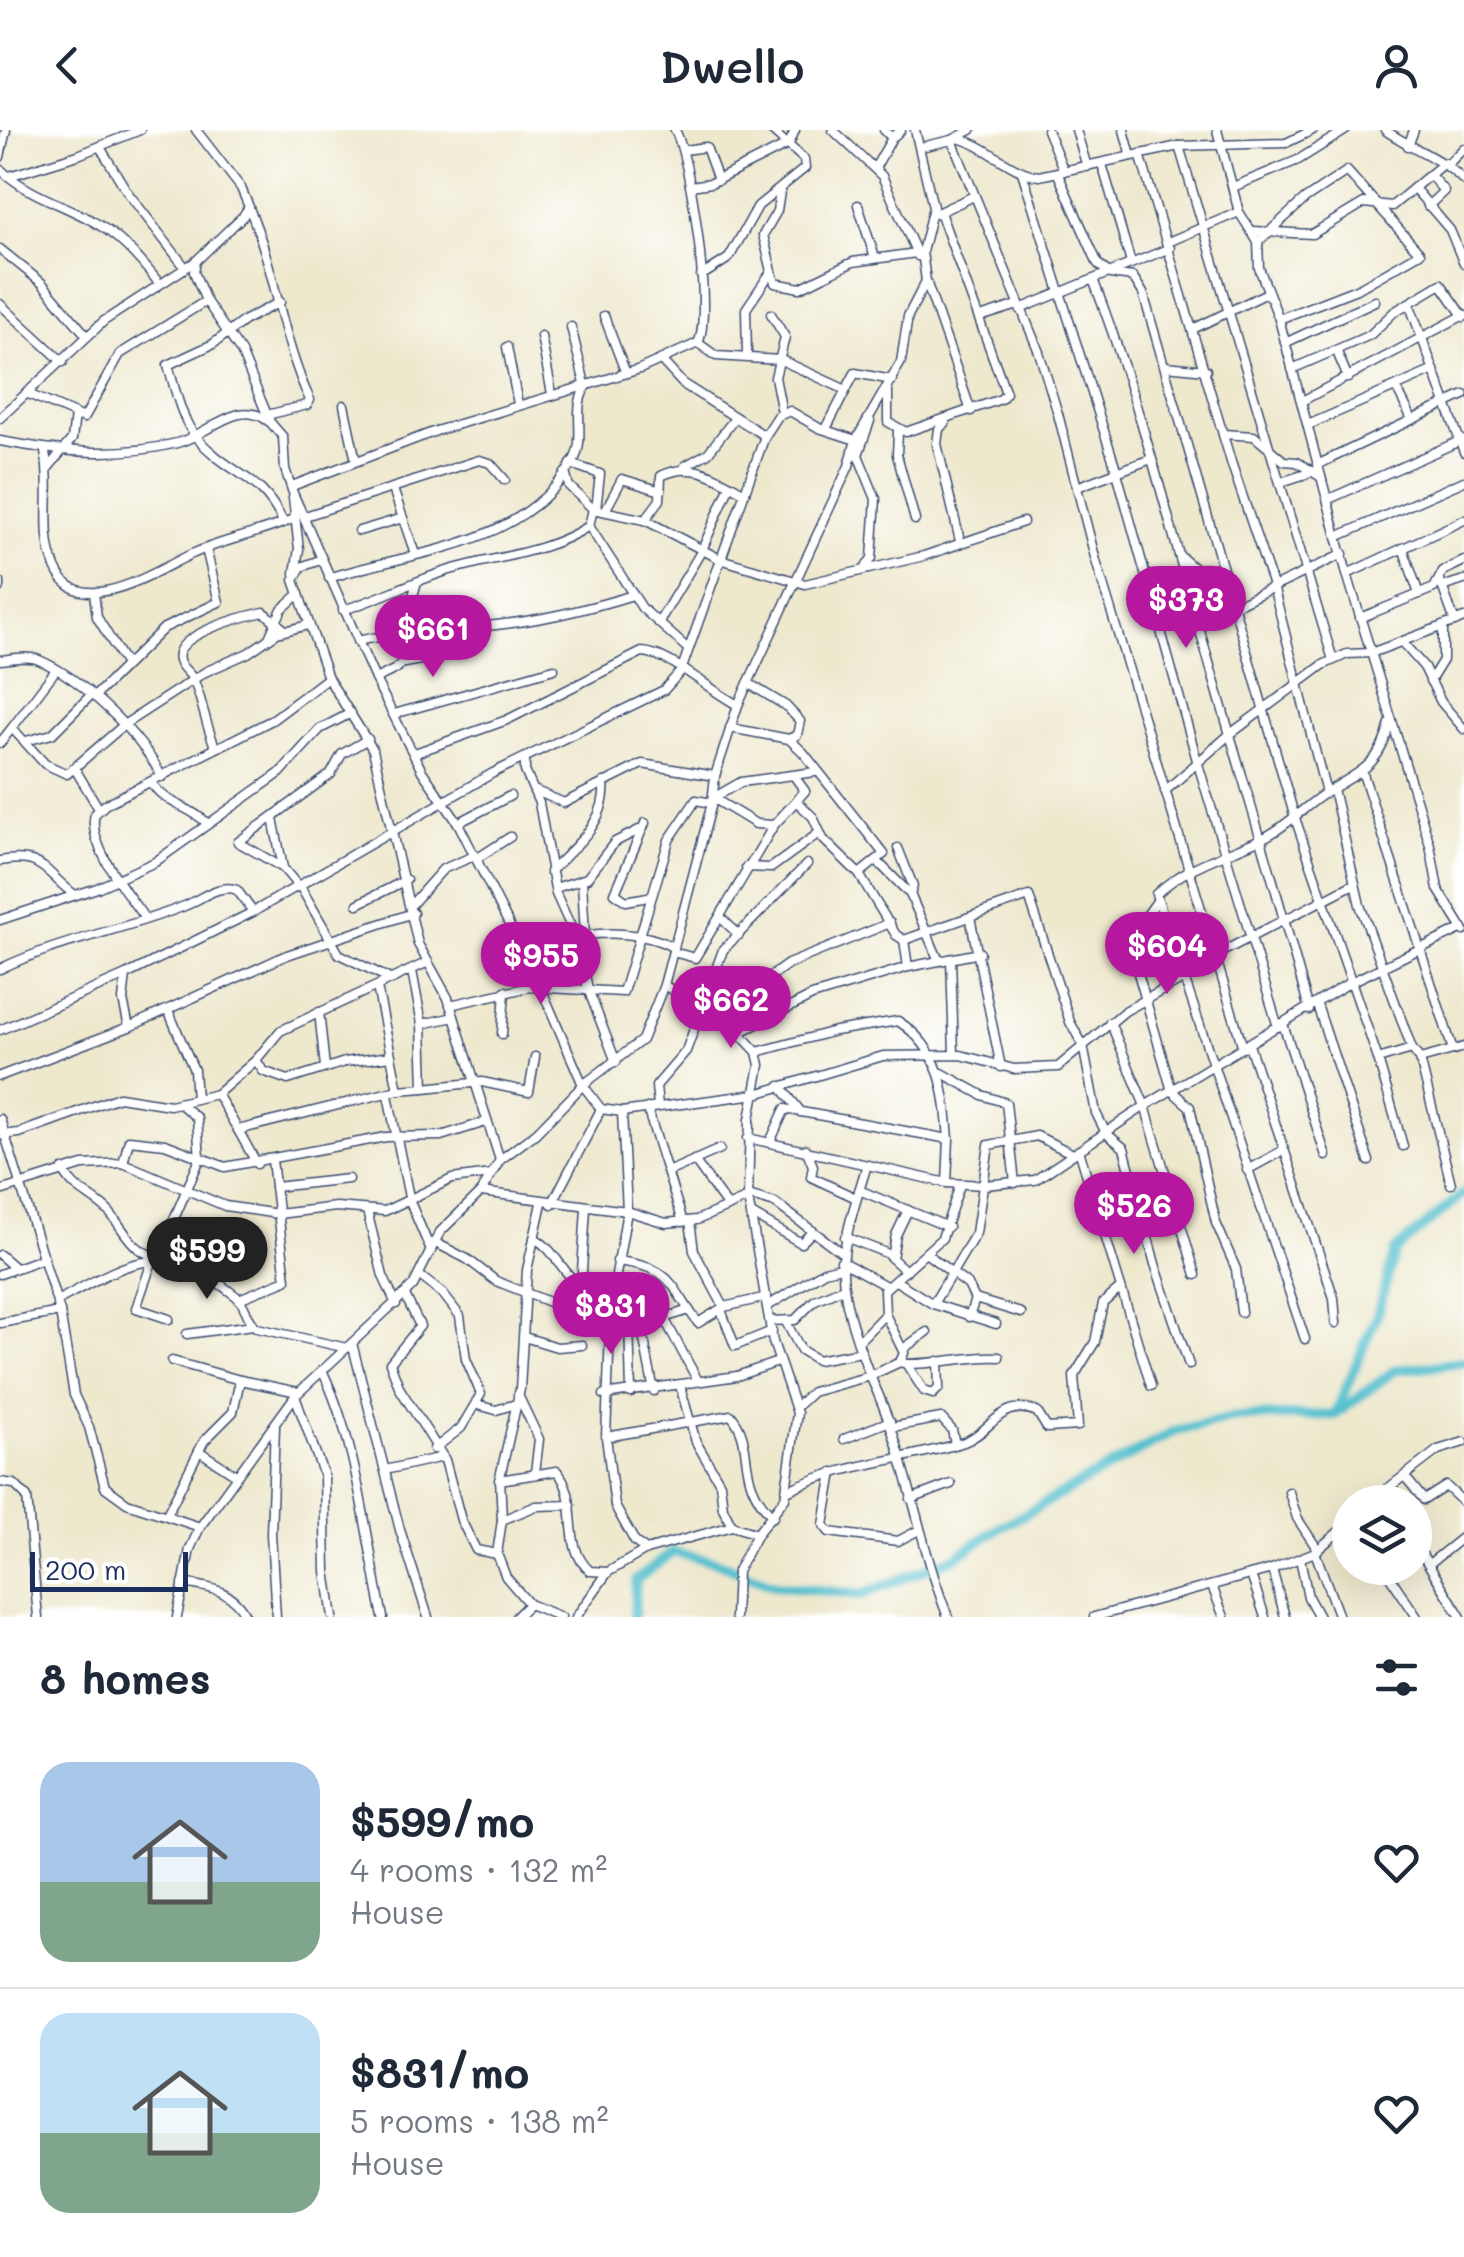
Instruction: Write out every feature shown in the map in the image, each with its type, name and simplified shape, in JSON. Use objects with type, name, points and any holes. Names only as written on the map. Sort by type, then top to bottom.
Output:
[{"type":"street","points":[[0,157],[6,130]]},
{"type":"street","points":[[9,176],[140,130]]},
{"type":"street","points":[[0,455],[2,442],[45,452],[137,452],[194,435],[247,412],[268,418],[309,402],[295,368],[268,252],[240,188],[196,130]]},
{"type":"street","points":[[292,490],[356,461],[518,404],[661,360],[698,342],[706,314],[702,276],[684,150],[675,130]]},
{"type":"street","points":[[702,276],[729,258],[758,206],[806,168],[804,159],[770,130]]},
{"type":"street","points":[[690,186],[718,180],[789,144],[795,130]]},
{"type":"street","points":[[833,130],[875,168],[896,199],[971,410]]},
{"type":"street","points":[[884,130],[892,138]]},
{"type":"street","points":[[875,168],[901,130]]},
{"type":"street","points":[[898,431],[950,418],[1001,399],[1006,392],[936,213],[915,130]]},
{"type":"street","points":[[921,147],[954,139],[970,130]]},
{"type":"street","points":[[1047,130],[1093,254],[1110,274],[1126,274],[1138,282],[1166,366],[1295,818],[1378,1060],[1403,1146]]},
{"type":"street","points":[[1076,130],[1087,166]]},
{"type":"street","points":[[1124,130],[1169,245],[1223,434],[1273,586],[1354,884],[1412,1049],[1420,1059],[1452,1184]]},
{"type":"street","points":[[748,1138],[946,1183],[985,1186],[1035,1180],[1145,1106],[1349,984],[1464,929],[1438,889],[1430,845],[1347,574],[1329,499],[1317,471],[1279,319],[1267,293],[1258,242],[1239,212],[1217,130]]},
{"type":"street","points":[[954,139],[983,146],[1022,172],[1040,176],[1179,146],[1286,143],[1312,130]]},
{"type":"street","points":[[1233,187],[1308,156],[1346,130]]},
{"type":"street","points":[[1386,130],[1445,164],[1464,181]]},
{"type":"street","points":[[1408,146],[1414,130]]},
{"type":"street","points":[[954,139],[1038,352],[1214,956],[1334,1298],[1336,1324]]},
{"type":"street","points":[[1179,146],[1200,228],[1273,450],[1332,660]]},
{"type":"street","points":[[100,147],[128,193],[185,268]]},
{"type":"street","points":[[1252,231],[1312,234],[1364,203],[1384,208],[1400,201],[1464,148]]},
{"type":"street","points":[[684,150],[708,149],[718,180]]},
{"type":"street","points":[[1102,164],[1131,263]]},
{"type":"street","points":[[0,168],[38,198],[90,219],[122,240],[159,283]]},
{"type":"street","points":[[1022,172],[1057,295],[1116,469],[1250,940],[1326,1156]]},
{"type":"street","points":[[1258,242],[1305,199],[1343,172],[1349,172],[1419,249],[1418,256],[1359,288],[1279,319]]},
{"type":"street","points":[[1428,206],[1444,191],[1430,175]]},
{"type":"street","points":[[1414,188],[1419,200],[1450,230],[1464,264]]},
{"type":"street","points":[[780,192],[777,212],[763,236],[775,283],[800,288],[853,262],[919,257]]},
{"type":"street","points":[[919,257],[936,213],[974,196]]},
{"type":"street","points":[[1400,201],[1419,200]]},
{"type":"street","points":[[858,205],[875,258]]},
{"type":"street","points":[[0,418],[87,336],[196,261],[249,207]]},
{"type":"street","points":[[980,318],[1094,282],[1239,212]]},
{"type":"street","points":[[0,249],[44,285],[87,336]]},
{"type":"street","points":[[196,261],[194,272],[206,300],[252,373],[268,418],[283,437],[285,469],[300,517],[357,642],[436,792],[458,823],[541,988],[582,1085],[601,1109],[622,1112],[756,1094],[882,1056],[954,1054],[1001,1066],[1058,1067],[1110,1022],[1214,956],[1354,884]]},
{"type":"street","points":[[746,356],[746,308],[771,272]]},
{"type":"street","points":[[177,1617],[200,1527],[297,1394],[405,1295],[420,1276],[433,1246],[480,1192],[500,1160],[536,1133],[582,1085],[642,1040],[664,985],[712,801],[715,776],[738,705],[849,466],[856,440],[901,362],[908,316],[926,281]]},
{"type":"street","points":[[1094,282],[1151,458],[1285,918],[1370,1162]]},
{"type":"street","points":[[1292,369],[1379,330],[1409,303],[1441,284],[1464,316],[1302,401]]},
{"type":"street","points":[[1194,328],[1230,315],[1267,293]]},
{"type":"street","points":[[26,394],[86,416],[120,354],[206,300]]},
{"type":"street","points":[[280,302],[213,344],[168,364],[194,435],[236,474],[261,485],[283,522]]},
{"type":"street","points":[[1285,343],[1374,302]]},
{"type":"street","points":[[1409,303],[1464,452]]},
{"type":"street","points":[[0,304],[63,362]]},
{"type":"street","points":[[771,314],[784,334],[775,376],[782,413]]},
{"type":"street","points":[[604,316],[625,372]]},
{"type":"street","points":[[570,326],[588,383]]},
{"type":"street","points":[[541,336],[552,394]]},
{"type":"street","points":[[698,342],[716,356],[781,360],[846,390]]},
{"type":"street","points":[[507,347],[518,404]]},
{"type":"street","points":[[1336,352],[1348,378]]},
{"type":"street","points":[[661,360],[676,379],[765,436]]},
{"type":"street","points":[[1166,366],[1206,370]]},
{"type":"street","points":[[1308,425],[1434,370]]},
{"type":"street","points":[[826,429],[860,372],[891,383]]},
{"type":"street","points":[[330,578],[472,540],[519,518],[571,464],[580,442],[580,394],[588,383]]},
{"type":"street","points":[[891,383],[886,414],[898,431],[897,455],[915,520]]},
{"type":"street","points":[[1396,386],[1412,419]]},
{"type":"street","points":[[1281,482],[1317,471],[1464,395]]},
{"type":"street","points":[[344,405],[356,461]]},
{"type":"street","points":[[0,1030],[126,975],[253,912],[444,800],[664,690],[681,671],[765,436],[782,413],[790,411],[856,440]]},
{"type":"street","points":[[48,468],[76,430],[75,415]]},
{"type":"street","points":[[849,466],[858,454],[871,415]]},
{"type":"street","points":[[645,520],[662,491],[661,476],[708,453],[736,418]]},
{"type":"street","points":[[950,418],[939,429],[938,444],[960,541]]},
{"type":"street","points":[[1223,434],[1254,436],[1284,462],[1298,462],[1317,471]]},
{"type":"street","points":[[1329,499],[1462,440]]},
{"type":"street","points":[[45,452],[54,566],[70,586],[94,593],[141,582],[206,549],[283,522],[480,460],[490,464],[505,480]]},
{"type":"street","points":[[858,454],[876,499],[872,558],[866,566]]},
{"type":"street","points":[[1077,486],[1151,458]]},
{"type":"street","points":[[571,464],[600,474],[598,510]]},
{"type":"street","points":[[682,468],[701,470],[745,493]]},
{"type":"street","points":[[564,473],[569,486],[598,510],[645,520],[720,560],[796,582],[839,577],[866,566],[924,556],[1023,522]]},
{"type":"street","points":[[343,610],[444,572],[556,546],[589,526],[622,479],[662,491]]},
{"type":"street","points":[[1338,536],[1464,481]]},
{"type":"street","points":[[659,622],[702,550],[730,484]]},
{"type":"street","points":[[393,490],[415,554]]},
{"type":"street","points":[[300,517],[295,572],[308,625],[328,678],[368,740],[426,963],[450,1006],[500,1160]]},
{"type":"street","points":[[359,531],[403,518]]},
{"type":"street","points":[[1347,574],[1464,520]]},
{"type":"street","points":[[589,526],[633,595],[688,649]]},
{"type":"street","points":[[1403,548],[1419,594]]},
{"type":"street","points":[[26,741],[52,734],[172,622],[218,602],[206,549]]},
{"type":"street","points":[[1178,554],[1194,568],[1221,568]]},
{"type":"street","points":[[1236,605],[1305,568],[1342,554]]},
{"type":"street","points":[[295,572],[320,560]]},
{"type":"street","points":[[1165,791],[1229,735],[1332,660],[1371,653],[1459,620],[1441,583],[1447,568],[1464,561]]},
{"type":"street","points":[[1360,618],[1441,583],[1464,580]]},
{"type":"street","points":[[404,663],[415,644],[411,604],[417,583]]},
{"type":"street","points":[[94,593],[97,618],[126,665]]},
{"type":"street","points":[[270,638],[276,622],[299,594]]},
{"type":"street","points":[[357,642],[413,630],[496,625],[581,611],[633,595]]},
{"type":"street","points":[[216,748],[201,715],[193,680],[178,656],[186,642],[228,620],[264,612],[285,630]]},
{"type":"street","points":[[12,728],[61,774],[75,769],[125,724],[193,680],[285,630],[308,625]]},
{"type":"street","points":[[1430,681],[1443,660],[1443,626]]},
{"type":"street","points":[[1432,630],[1440,637]]},
{"type":"street","points":[[1402,642],[1464,729]]},
{"type":"street","points":[[415,753],[507,720],[642,652],[661,654],[681,671],[738,705]]},
{"type":"street","points":[[375,679],[404,663],[454,654]]},
{"type":"street","points":[[0,660],[36,658],[92,696],[125,724],[162,777]]},
{"type":"street","points":[[394,714],[554,669]]},
{"type":"street","points":[[0,743],[55,671]]},
{"type":"street","points":[[145,919],[117,881],[94,829],[92,819],[99,809],[280,716],[328,678]]},
{"type":"street","points":[[730,728],[789,739],[797,735],[800,721],[786,706],[748,683]]},
{"type":"street","points":[[0,920],[117,881],[155,862],[280,773],[320,730],[351,713]]},
{"type":"street","points":[[1306,1340],[1228,1105],[1211,1068],[1156,892],[1188,868],[1264,838],[1330,791],[1363,774],[1385,742],[1391,719]]},
{"type":"street","points":[[789,739],[884,854],[859,874]]},
{"type":"street","points":[[368,740],[342,754],[331,774],[238,845],[283,868],[299,886],[345,960],[392,980]]},
{"type":"street","points":[[525,758],[525,771],[536,790],[555,888],[581,937]]},
{"type":"street","points":[[536,790],[564,803],[642,764],[656,763],[715,776]]},
{"type":"street","points":[[75,769],[99,809]]},
{"type":"street","points":[[712,801],[741,782],[815,772]]},
{"type":"street","points":[[1363,774],[1453,1050]]},
{"type":"street","points":[[529,964],[548,945],[581,937],[652,935],[694,960],[746,867],[760,853],[774,825],[806,788],[794,776]]},
{"type":"street","points":[[550,872],[596,823],[604,800],[604,782]]},
{"type":"street","points":[[151,783],[170,805],[191,811],[206,823]]},
{"type":"street","points":[[434,806],[436,792]]},
{"type":"street","points":[[458,823],[510,796]]},
{"type":"street","points":[[450,1006],[505,992],[541,988],[620,992],[627,988],[648,897],[684,814],[696,800],[712,801],[756,824],[774,825]]},
{"type":"street","points":[[797,802],[813,816],[819,833],[859,874],[904,940],[908,967]]},
{"type":"street","points":[[273,818],[283,868]]},
{"type":"street","points":[[555,888],[582,881],[615,842],[644,825],[615,893],[630,902],[648,897]]},
{"type":"street","points":[[746,867],[771,868],[819,833]]},
{"type":"street","points":[[0,1076],[129,1027],[412,909],[440,871],[475,858],[510,837]]},
{"type":"street","points":[[898,848],[913,886],[910,894]]},
{"type":"street","points":[[0,861],[35,860],[76,895]]},
{"type":"street","points":[[877,860],[910,894],[939,961]]},
{"type":"street","points":[[658,1106],[656,1086],[682,1058],[723,950],[807,864]]},
{"type":"street","points":[[358,904],[406,880]]},
{"type":"street","points":[[582,881],[580,952],[588,989],[616,1062]]},
{"type":"street","points":[[0,969],[229,886],[237,890],[253,912]]},
{"type":"street","points":[[904,940],[1029,896],[1070,1022],[1083,1045],[1096,1113],[1106,1133],[1124,1148],[1155,1264],[1189,1365]]},
{"type":"street","points":[[1157,901],[1135,932],[1136,966],[1148,997],[1172,1092],[1190,1107],[1216,1223],[1236,1269],[1241,1312]]},
{"type":"street","points":[[720,916],[740,935]]},
{"type":"street","points":[[970,916],[1001,1066]]},
{"type":"street","points":[[716,1016],[788,964],[890,923]]},
{"type":"street","points":[[739,1033],[783,1008],[908,967],[980,953]]},
{"type":"street","points":[[951,959],[954,1054]]},
{"type":"street","points":[[6,1138],[120,1097],[179,1104],[217,1094],[256,1060],[280,1031],[426,963]]},
{"type":"street","points":[[412,971],[422,1024],[424,1088]]},
{"type":"street","points":[[126,975],[124,1000],[129,1027]]},
{"type":"street","points":[[768,980],[783,1008]]},
{"type":"street","points":[[664,985],[716,1016],[757,1052],[756,1094],[748,1138],[748,1196],[778,1362],[797,1406],[786,1491],[773,1517],[757,1534],[735,1578],[736,1617]]},
{"type":"street","points":[[377,987],[398,1090]]},
{"type":"street","points":[[502,1034],[505,992]]},
{"type":"street","points":[[168,1010],[194,1070],[196,1098]]},
{"type":"street","points":[[319,1012],[325,1067]]},
{"type":"street","points":[[422,1024],[454,1017]]},
{"type":"street","points":[[757,1052],[892,1020],[902,1023],[932,1054],[942,1073],[949,1140],[946,1183]]},
{"type":"street","points":[[1110,1022],[1145,1106],[1196,1276]]},
{"type":"street","points":[[1420,1059],[1464,1047]]},
{"type":"street","points":[[1378,1060],[1412,1049]]},
{"type":"street","points":[[256,1060],[263,1070],[288,1080],[325,1067],[391,1056]]},
{"type":"street","points":[[238,1130],[398,1090],[505,1084],[530,1092],[535,1057]]},
{"type":"street","points":[[942,1073],[982,1096],[1006,1102],[1014,1183]]},
{"type":"street","points":[[780,1086],[801,1112]]},
{"type":"street","points":[[217,1094],[257,1164]]},
{"type":"street","points":[[388,1095],[410,1202],[433,1246],[467,1258],[496,1281],[572,1311],[608,1336]]},
{"type":"street","points":[[168,1318],[136,1308],[190,1192],[200,1158],[197,1118],[179,1104]]},
{"type":"street","points":[[647,1108],[694,1251],[735,1346],[771,1326],[798,1318],[815,1300],[842,1288]]},
{"type":"street","points":[[552,1204],[601,1109]]},
{"type":"street","points":[[770,1142],[783,1110],[949,1140]]},
{"type":"street","points":[[622,1112],[627,1212],[608,1336],[606,1437],[616,1506],[635,1542],[646,1550]]},
{"type":"street","points":[[0,1121],[57,1301],[74,1395],[89,1427],[105,1487],[127,1503],[200,1527]]},
{"type":"street","points":[[124,1163],[127,1142],[133,1140],[165,1144],[225,1167],[396,1137],[440,1136],[486,1122]]},
{"type":"street","points":[[933,1304],[976,1233],[989,1145],[1045,1137],[1076,1152],[1151,1386]]},
{"type":"street","points":[[670,1171],[720,1149]]},
{"type":"street","points":[[806,1150],[813,1166],[811,1177],[948,1227]]},
{"type":"street","points":[[1247,1170],[1282,1151]]},
{"type":"street","points":[[239,1299],[286,1280],[272,1160]]},
{"type":"street","points":[[694,1160],[728,1207]]},
{"type":"street","points":[[0,1191],[64,1170],[124,1163],[232,1208],[278,1214],[336,1207],[367,1212],[410,1202],[452,1179],[492,1174]]},
{"type":"street","points":[[0,1167],[14,1164]]},
{"type":"street","points":[[867,1165],[845,1237],[842,1288],[857,1350],[891,1424],[919,1530],[948,1617]]},
{"type":"street","points":[[64,1170],[78,1193],[110,1214],[133,1246],[157,1259],[190,1268],[239,1299],[253,1326]]},
{"type":"street","points":[[275,1187],[348,1178]]},
{"type":"street","points":[[938,1361],[939,1388],[934,1394],[924,1392],[904,1364],[903,1348],[882,1302],[886,1286],[927,1254],[948,1227],[960,1185]]},
{"type":"street","points":[[480,1192],[627,1212],[666,1223],[686,1222],[748,1196],[774,1203],[813,1231],[841,1260],[886,1286]]},
{"type":"street","points":[[542,1203],[527,1270],[517,1399],[500,1480],[502,1520],[498,1554],[506,1578],[528,1604],[561,1617]]},
{"type":"street","points":[[534,1238],[548,1247],[556,1263],[581,1286],[586,1208]]},
{"type":"street","points":[[892,1258],[896,1234],[908,1210]]},
{"type":"street","points":[[367,1212],[383,1276],[396,1304]]},
{"type":"street","points":[[753,1215],[802,1243],[813,1231]]},
{"type":"street","points":[[845,1237],[892,1258],[906,1271]]},
{"type":"street","points":[[0,1254],[15,1268]]},
{"type":"street","points":[[927,1254],[951,1276],[968,1285],[975,1299],[969,1317]]},
{"type":"street","points":[[0,1274],[44,1258]]},
{"type":"street","points":[[57,1301],[127,1264],[157,1259]]},
{"type":"street","points":[[617,1261],[659,1270],[679,1289],[698,1323],[722,1309],[768,1302],[841,1260]]},
{"type":"street","points":[[420,1276],[443,1294],[460,1316],[466,1359],[480,1386],[478,1405],[461,1428],[434,1449]]},
{"type":"street","points":[[896,1280],[933,1304],[996,1324]]},
{"type":"street","points":[[786,1491],[833,1472],[901,1460],[955,1444],[976,1436],[998,1414],[1021,1407],[1036,1412],[1046,1428],[1078,1426],[1074,1376],[1096,1342],[1103,1303],[1121,1288]]},
{"type":"street","points":[[405,1295],[420,1331],[390,1363],[442,1458],[460,1516],[476,1550],[498,1554]]},
{"type":"street","points":[[975,1299],[1022,1313]]},
{"type":"street","points":[[610,1318],[664,1318],[690,1310]]},
{"type":"street","points":[[0,1324],[60,1312]]},
{"type":"street","points":[[857,1350],[866,1330],[885,1314]]},
{"type":"street","points":[[664,1318],[698,1381]]},
{"type":"street","points":[[634,1319],[654,1391]]},
{"type":"street","points":[[630,1393],[634,1319]]},
{"type":"street","points":[[786,1322],[801,1350],[818,1360],[857,1350]]},
{"type":"street","points":[[188,1334],[253,1326],[350,1345]]},
{"type":"street","points":[[903,1348],[927,1332]]},
{"type":"street","points":[[774,1342],[792,1335]]},
{"type":"street","points":[[524,1338],[557,1348],[582,1345]]},
{"type":"street","points":[[350,1345],[428,1617]]},
{"type":"street","points":[[797,1406],[812,1392],[904,1364],[969,1355],[999,1356]]},
{"type":"street","points":[[172,1361],[297,1394]]},
{"type":"street","points":[[604,1395],[654,1391],[736,1376],[778,1362]]},
{"type":"street","points":[[322,1370],[337,1400],[352,1458],[383,1617]]},
{"type":"street","points":[[167,1514],[211,1430],[233,1412],[240,1380]]},
{"type":"street","points":[[680,1386],[696,1442],[720,1482],[722,1508],[732,1526]]},
{"type":"street","points":[[297,1394],[324,1476],[326,1570],[333,1617]]},
{"type":"street","points":[[478,1405],[496,1410],[517,1399]]},
{"type":"street","points":[[517,1399],[540,1438],[534,1473]]},
{"type":"street","points":[[606,1437],[690,1421],[734,1418],[751,1492],[773,1517]]},
{"type":"street","points":[[844,1439],[891,1424],[941,1418],[952,1430],[955,1444]]},
{"type":"street","points":[[275,1426],[272,1534],[276,1617]]},
{"type":"street","points":[[1399,1485],[1438,1450],[1464,1442]]},
{"type":"street","points":[[198,1451],[236,1475]]},
{"type":"street","points":[[386,1470],[442,1458]]},
{"type":"street","points":[[500,1480],[557,1471],[568,1486],[581,1562],[590,1571],[608,1572]]},
{"type":"street","points":[[833,1472],[824,1525],[829,1532],[898,1541],[919,1530]]},
{"type":"street","points":[[1406,1478],[1424,1500],[1446,1486],[1464,1503]]},
{"type":"street","points":[[0,1482],[14,1484],[27,1498],[38,1617]]},
{"type":"street","points":[[911,1499],[951,1484]]},
{"type":"street","points":[[1289,1492],[1297,1518],[1317,1551],[1339,1617]]},
{"type":"street","points":[[502,1520],[536,1506],[571,1505]]},
{"type":"street","points":[[576,1617],[608,1572],[646,1550],[732,1526],[757,1534]]},
{"type":"street","points":[[1432,1561],[1464,1536]]},
{"type":"street","points":[[1094,1617],[1272,1568],[1317,1551],[1332,1538]]},
{"type":"street","points":[[1300,1558],[1308,1598],[1320,1617]]},
{"type":"street","points":[[1272,1568],[1285,1617]]},
{"type":"street","points":[[1432,1571],[1460,1617]]},
{"type":"street","points":[[1250,1575],[1265,1617]]},
{"type":"street","points":[[183,1583],[219,1590],[240,1604],[246,1617]]},
{"type":"street","points":[[1395,1585],[1414,1616]]},
{"type":"street","points":[[1212,1586],[1224,1617]]},
{"type":"street","points":[[516,1617],[528,1604]]},
{"type":"waterway","points":[[1337,1410],[1377,1315],[1395,1251],[1464,1193]]},
{"type":"waterway","points":[[634,1617],[636,1580],[673,1552],[716,1562],[774,1585],[861,1595],[956,1557],[994,1531],[1173,1432],[1235,1417],[1335,1415],[1395,1370],[1464,1362]]}]
